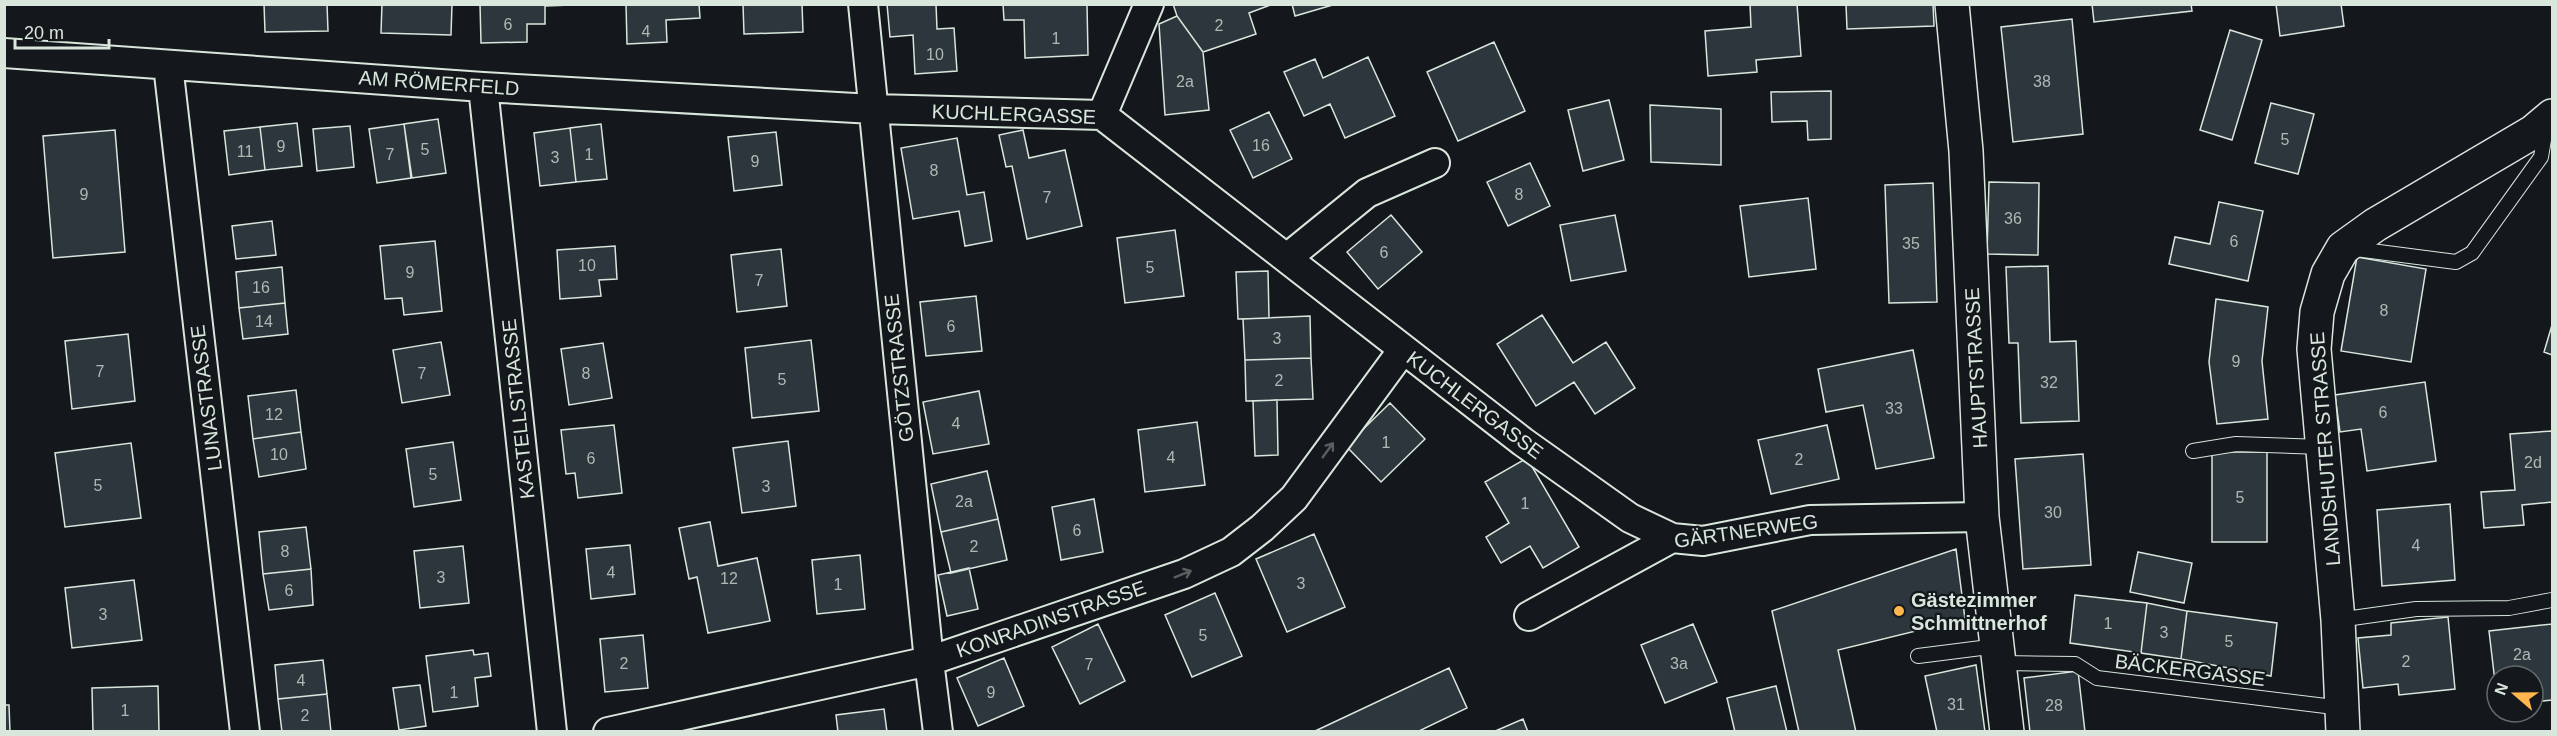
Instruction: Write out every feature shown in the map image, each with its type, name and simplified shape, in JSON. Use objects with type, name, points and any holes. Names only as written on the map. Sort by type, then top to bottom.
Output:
[{"type":"street","name":"GÖTZSTRASSE","points":[[863,4],[938,732]]},
{"type":"street","points":[[1102,115],[1149,4]]},
{"type":"street","name":"HAUPTSTRASSE","points":[[1952,4],[1966,151],[1982,517],[2000,655],[2007,732]]},
{"type":"street","name":"AM RÖMERFELD","points":[[4,53],[483,87],[873,109]]},
{"type":"street","name":"LUNASTRASSE","points":[[168,65],[245,732]]},
{"type":"street","name":"KASTELLSTRASSE","points":[[483,87],[552,732]]},
{"type":"street","name":"KUCHLERGASSE","points":[[873,109],[1102,115],[1287,258],[1402,351],[1523,442],[1630,518],[1672,538]]},
{"type":"street","name":"LANDSHUTER STRASSE","points":[[2343,720],[2338,620],[2314,349],[2317,312],[2328,274],[2343,248],[2374,225],[2533,132],[2550,118]]},
{"type":"street","points":[[1287,258],[1368,193],[1435,163]]},
{"type":"street","name":"KONRADINSTRASSE","points":[[608,732],[929,661],[1184,574],[1231,552],[1262,528],[1294,498],[1402,351]]},
{"type":"street","name":"GÄRTNERWEG","points":[[1529,616],[1672,538],[1703,541],[1810,520],[1982,517]]},
{"type":"lane","name":"LANDSHUTER STRASSE","points":[[2343,248],[2456,262],[2472,253],[2541,157],[2550,118]]},
{"type":"lane","points":[[2193,451],[2236,444],[2323,447]]},
{"type":"lane","points":[[2338,620],[2416,609],[2509,608],[2553,600]]},
{"type":"lane","name":"BÄCKERGASSE","points":[[1918,656],[2000,655],[2075,664],[2097,678],[2343,720]]},
{"type":"building","points":[[264,4],[327,4],[328,31],[265,32]]},
{"type":"building","points":[[382,4],[452,4],[451,35],[381,33]]},
{"type":"building","points":[[480,4],[570,5],[545,6],[545,24],[527,24],[527,42],[481,43]]},
{"type":"building","points":[[626,4],[699,4],[700,18],[666,20],[667,42],[627,44]]},
{"type":"building","points":[[743,4],[802,4],[803,32],[744,34]]},
{"type":"building","points":[[887,4],[936,4],[937,29],[954,28],[957,71],[915,74],[913,35],[890,37]]},
{"type":"building","points":[[1003,4],[1087,4],[1088,55],[1025,58],[1024,20],[1004,20]]},
{"type":"building","points":[[1173,4],[1273,4],[1249,13],[1256,34],[1203,52],[1177,16]]},
{"type":"building","points":[[1292,4],[1336,4],[1295,16]]},
{"type":"building","points":[[1750,4],[1797,4],[1801,56],[1756,60],[1757,72],[1708,76],[1705,31],[1751,27]]},
{"type":"building","points":[[1846,4],[1933,4],[1934,26],[1847,29]]},
{"type":"building","points":[[2092,4],[2191,4],[2192,11],[2094,22]]},
{"type":"building","points":[[2276,4],[2341,4],[2344,26],[2280,36]]},
{"type":"building","points":[[1177,16],[1203,52],[1209,110],[1165,115],[1159,24]]},
{"type":"building","points":[[2072,19],[2083,134],[2013,142],[2001,27]]},
{"type":"building","points":[[2230,30],[2262,40],[2232,140],[2200,130]]},
{"type":"building","points":[[1494,42],[1525,111],[1458,141],[1427,72]]},
{"type":"building","points":[[1368,57],[1395,116],[1345,138],[1330,104],[1304,116],[1284,72],[1315,59],[1323,78]]},
{"type":"building","points":[[1831,91],[1831,139],[1808,140],[1807,121],[1772,122],[1771,92]]},
{"type":"building","points":[[1609,100],[1624,160],[1583,171],[1568,110]]},
{"type":"building","points":[[2271,103],[2314,114],[2298,174],[2255,163]]},
{"type":"building","points":[[1650,105],[1721,109],[1721,165],[1651,162]]},
{"type":"building","points":[[1269,112],[1292,159],[1253,178],[1230,130]]},
{"type":"building","points":[[438,119],[446,173],[412,178],[404,124]]},
{"type":"building","points":[[297,123],[302,166],[265,170],[260,127]]},
{"type":"building","points":[[404,124],[411,178],[377,183],[369,129]]},
{"type":"building","points":[[601,124],[607,179],[576,182],[570,128]]},
{"type":"building","points":[[350,126],[354,167],[317,171],[313,129]]},
{"type":"building","points":[[260,127],[265,170],[229,175],[224,131]]},
{"type":"building","points":[[570,128],[576,182],[540,186],[534,133]]},
{"type":"building","points":[[115,130],[125,252],[53,258],[43,136]]},
{"type":"building","points":[[1023,130],[1029,158],[1065,150],[1082,226],[1027,239],[1012,166],[1006,167],[999,135]]},
{"type":"building","points":[[776,132],[782,185],[734,191],[728,137]]},
{"type":"building","points":[[957,138],[967,195],[984,192],[992,241],[965,246],[959,211],[913,219],[901,148]]},
{"type":"building","points":[[1530,163],[1550,206],[1508,226],[1487,182]]},
{"type":"building","points":[[1989,182],[2039,183],[2038,255],[1987,254]]},
{"type":"building","points":[[1933,183],[1937,302],[1889,303],[1885,185]]},
{"type":"building","points":[[1808,198],[1816,269],[1749,277],[1740,206]]},
{"type":"building","points":[[2219,202],[2263,211],[2248,281],[2169,264],[2175,237],[2210,244]]},
{"type":"building","points":[[1391,215],[1422,252],[1378,289],[1347,252]]},
{"type":"building","points":[[1615,215],[1626,271],[1571,281],[1560,225]]},
{"type":"building","points":[[272,221],[276,255],[236,259],[232,226]]},
{"type":"building","points":[[1175,230],[1184,296],[1125,303],[1117,238]]},
{"type":"building","points":[[435,241],[442,311],[404,315],[402,298],[385,299],[380,246]]},
{"type":"building","points":[[615,246],[617,279],[599,280],[601,296],[560,299],[557,250]]},
{"type":"building","points":[[781,249],[787,306],[737,312],[731,255]]},
{"type":"building","points":[[2357,257],[2426,269],[2411,362],[2341,351]]},
{"type":"building","points":[[2048,266],[2050,342],[2076,341],[2079,421],[2021,423],[2018,343],[2009,343],[2006,267]]},
{"type":"building","points":[[282,267],[285,303],[239,308],[236,272]]},
{"type":"building","points":[[1268,271],[1269,318],[1238,319],[1236,272]]},
{"type":"building","points":[[976,296],[982,351],[926,356],[920,302]]},
{"type":"building","points":[[2216,299],[2268,307],[2262,361],[2268,419],[2217,424],[2209,362]]},
{"type":"building","points":[[285,303],[288,334],[243,339],[239,308]]},
{"type":"building","points":[[1542,315],[1573,363],[1606,342],[1635,388],[1595,414],[1574,382],[1536,406],[1497,344]]},
{"type":"building","points":[[1310,316],[1311,358],[1245,360],[1243,319]]},
{"type":"building","points":[[2552,325],[2552,355],[2544,352]]},
{"type":"building","points":[[128,334],[135,401],[72,409],[65,341]]},
{"type":"building","points":[[811,340],[819,411],[752,418],[745,348]]},
{"type":"building","points":[[441,342],[450,395],[402,403],[393,350]]},
{"type":"building","points":[[603,343],[612,398],[569,405],[561,349]]},
{"type":"building","points":[[1913,350],[1934,458],[1876,469],[1863,405],[1826,412],[1818,369]]},
{"type":"building","points":[[1311,358],[1313,399],[1246,401],[1245,360]]},
{"type":"building","points":[[2425,382],[2436,461],[2367,471],[2361,429],[2340,432],[2335,395]]},
{"type":"building","points":[[296,390],[301,432],[253,439],[248,396]]},
{"type":"building","points":[[979,391],[989,444],[933,454],[923,402]]},
{"type":"building","points":[[1277,400],[1278,455],[1255,456],[1253,401]]},
{"type":"building","points":[[1390,403],[1425,439],[1381,482],[1346,446]]},
{"type":"building","points":[[1197,422],[1205,485],[1145,492],[1138,430]]},
{"type":"building","points":[[614,425],[622,493],[578,498],[575,473],[566,474],[561,430]]},
{"type":"building","points":[[1827,425],[1839,479],[1771,494],[1758,440]]},
{"type":"building","points":[[2552,431],[2552,502],[2522,505],[2524,525],[2484,528],[2481,492],[2515,490],[2510,434]]},
{"type":"building","points":[[301,432],[306,469],[259,477],[253,439]]},
{"type":"building","points":[[788,441],[796,506],[742,513],[733,448]]},
{"type":"building","points":[[453,442],[461,500],[414,507],[406,449]]},
{"type":"building","points":[[131,443],[141,518],[65,527],[55,453]]},
{"type":"building","points":[[2212,452],[2267,452],[2267,542],[2212,542]]},
{"type":"building","points":[[2083,454],[2091,565],[2023,569],[2015,459]]},
{"type":"building","points":[[1527,458],[1579,547],[1543,568],[1530,546],[1501,563],[1486,537],[1509,523],[1485,482]]},
{"type":"building","points":[[987,471],[998,519],[941,532],[931,484]]},
{"type":"building","points":[[1094,499],[1103,552],[1061,560],[1052,507]]},
{"type":"building","points":[[2450,504],[2455,580],[2382,586],[2377,510]]},
{"type":"building","points":[[998,519],[1007,560],[951,573],[941,532]]},
{"type":"building","points":[[710,522],[718,566],[757,558],[770,621],[708,633],[697,577],[689,579],[679,528]]},
{"type":"building","points":[[306,527],[311,569],[263,574],[259,532]]},
{"type":"building","points":[[1314,534],[1345,607],[1287,632],[1256,559]]},
{"type":"building","points":[[630,545],[635,594],[591,599],[586,549]]},
{"type":"building","points":[[463,546],[469,603],[420,608],[414,551]]},
{"type":"building","points":[[1956,549],[1965,619],[1838,650],[1856,732],[1799,732],[1772,611]]},
{"type":"building","points":[[2138,552],[2192,563],[2184,603],[2130,592]]},
{"type":"building","points":[[860,555],[865,609],[817,614],[812,560]]},
{"type":"building","points":[[969,568],[978,609],[947,616],[938,575]]},
{"type":"building","points":[[311,569],[313,605],[269,610],[263,574]]},
{"type":"building","points":[[134,580],[142,640],[72,648],[65,588]]},
{"type":"building","points":[[1215,593],[1242,656],[1192,677],[1165,615]]},
{"type":"building","points":[[2075,595],[2147,603],[2141,653],[2070,643]]},
{"type":"building","points":[[2147,603],[2187,611],[2181,659],[2141,653]]},
{"type":"building","points":[[2187,611],[2277,623],[2271,676],[2181,659]]},
{"type":"building","points":[[2448,617],[2455,689],[2399,695],[2398,684],[2363,688],[2358,638],[2391,635],[2391,623]]},
{"type":"building","points":[[1098,624],[1125,681],[1080,704],[1052,647]]},
{"type":"building","points":[[1693,624],[1717,682],[1665,703],[1641,645]]},
{"type":"building","points":[[2552,624],[2552,700],[2545,701],[2545,664],[2493,664],[2489,631]]},
{"type":"building","points":[[643,635],[648,688],[605,692],[600,639]]},
{"type":"building","points":[[473,650],[474,655],[488,653],[491,676],[475,678],[478,706],[433,712],[426,656]]},
{"type":"building","points":[[1004,658],[1024,706],[978,726],[957,678]]},
{"type":"building","points":[[323,660],[327,694],[278,699],[275,665]]},
{"type":"building","points":[[1976,665],[1985,732],[1937,732],[1925,676]]},
{"type":"building","points":[[1449,668],[1467,708],[1417,732],[1313,732]]},
{"type":"building","points":[[2078,671],[2085,732],[2030,732],[2024,678]]},
{"type":"building","points":[[420,685],[426,726],[399,730],[393,688]]},
{"type":"building","points":[[158,686],[159,732],[93,732],[92,688]]},
{"type":"building","points":[[1776,686],[1787,732],[1735,732],[1727,698]]},
{"type":"building","points":[[327,694],[331,732],[282,732],[278,699]]},
{"type":"building","points":[[4,705],[9,705],[10,732],[4,732]]},
{"type":"building","points":[[884,709],[887,732],[838,732],[836,715]]},
{"type":"building","points":[[1523,719],[1528,732],[1493,732]]},
{"type":"place","name":"Gästezimmer Schmittnerhof","points":[[1899,611]]}]
